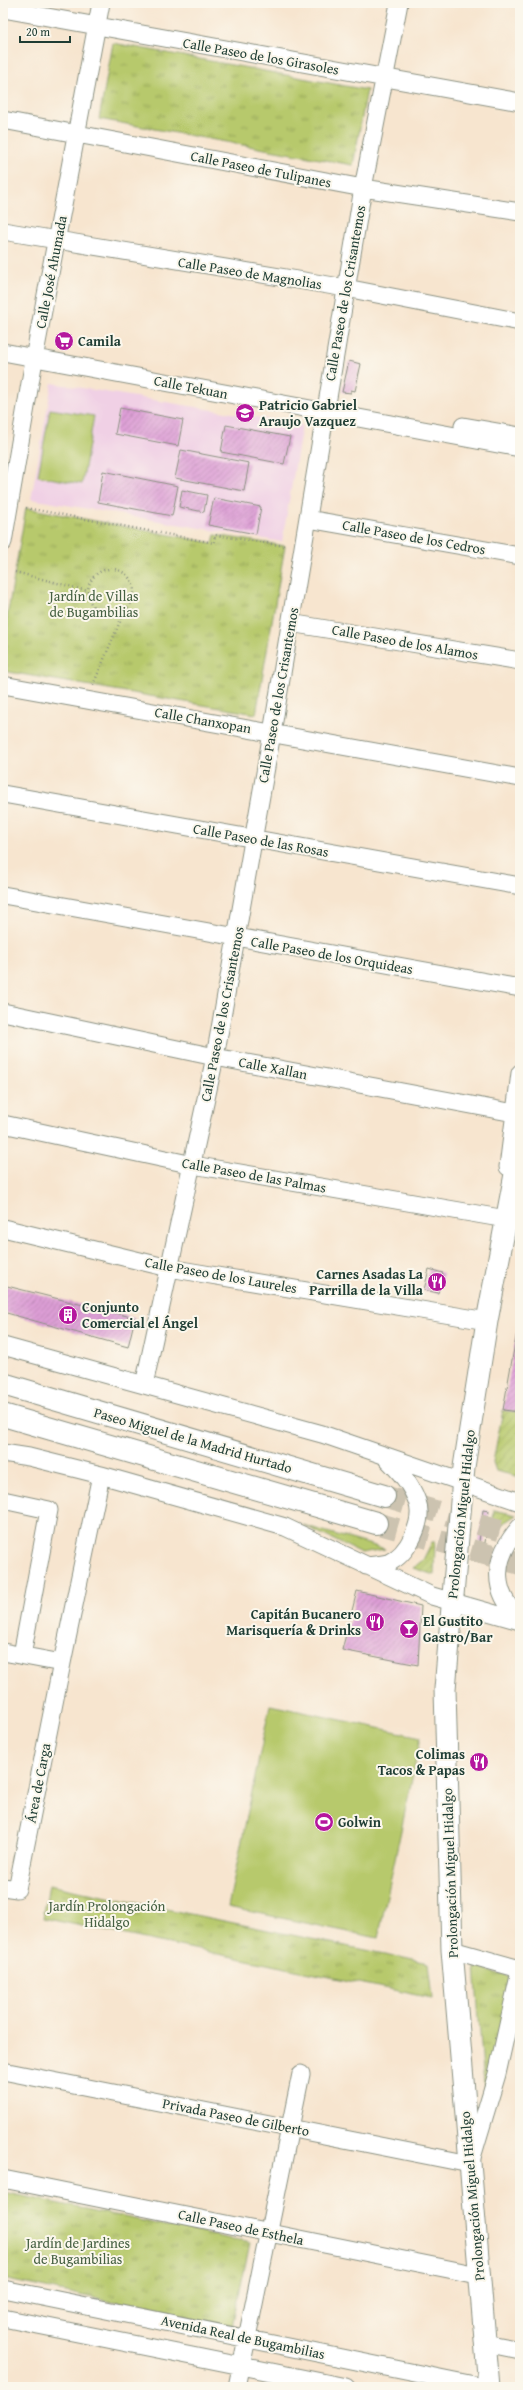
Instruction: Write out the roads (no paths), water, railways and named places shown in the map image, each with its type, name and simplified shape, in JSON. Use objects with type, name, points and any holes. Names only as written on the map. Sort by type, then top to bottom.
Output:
[{"type":"highway","name":"Paseo Miguel de la Madrid Hurtado","points":[[3,1384],[384,1496]]},
{"type":"highway","name":"Paseo Miguel de la Madrid Hurtado","points":[[3,1415],[376,1523]]},
{"type":"main road","name":"Prolongación Miguel Hidalgo","points":[[489,2387],[478,2275],[452,1950],[445,1689],[451,1601],[462,1483],[488,1321],[520,1148]]},
{"type":"street","name":"Calle José Ahumada","points":[[3,542],[10,466],[35,353],[101,3]]},
{"type":"street","name":"Calle Paseo de los Crisantemos","points":[[144,1385],[193,1165],[236,937],[272,733],[325,408],[363,188],[399,3]]},
{"type":"street","name":"Calle Paseo de los Girasoles","points":[[3,9],[96,27],[520,102]]},
{"type":"street","name":"Calle Paseo de Tulipanes","points":[[3,120],[363,188],[520,212]]},
{"type":"street","name":"Calle Paseo de Magnolias","points":[[3,231],[346,288],[520,322]]},
{"type":"street","name":"Calle Tekuan","points":[[3,342],[35,353],[325,408],[520,448]]},
{"type":"street","name":"Calle Tekuan","points":[[3,352],[35,353]]},
{"type":"street","name":"Calle Tekuan","points":[[325,408],[520,436]]},
{"type":"street","name":"Calle Paseo de los Cedros","points":[[308,519],[520,556]]},
{"type":"street","name":"Calle Paseo de los Alamos","points":[[290,623],[520,661]]},
{"type":"street","name":"Calle Chanxopan","points":[[3,685],[520,778]]},
{"type":"street","name":"Calle Paseo de las Rosas","points":[[3,794],[520,886]]},
{"type":"street","name":"Calle Paseo de los Orquideas","points":[[3,895],[520,988]]},
{"type":"street","name":"Calle Xallan","points":[[3,1012],[214,1056],[517,1114]]},
{"type":"street","points":[[507,1214],[508,1161],[517,1114],[520,1074]]},
{"type":"street","name":"Calle Paseo de las Palmas","points":[[3,1124],[193,1165],[507,1214]]},
{"type":"street","name":"Calle Paseo de los Laureles","points":[[3,1228],[169,1268],[488,1321]]},
{"type":"street","points":[[3,1346],[322,1434],[520,1502]]},
{"type":"street","points":[[3,1453],[29,1457],[101,1475],[286,1527],[432,1596],[520,1621]]},
{"type":"street","points":[[366,1566],[388,1563],[406,1550],[417,1527],[418,1503],[404,1476],[384,1456]]},
{"type":"street","points":[[3,1652],[62,1663],[101,1475]]},
{"type":"street","points":[[3,1500],[49,1510],[22,1655]]},
{"type":"street","points":[[520,1527],[505,1546],[498,1568],[501,1594],[510,1610],[520,1618]]},
{"type":"street","name":"Área de Carga","points":[[3,1886],[17,1889],[62,1663]]},
{"type":"street","points":[[452,1950],[520,1970],[497,2074],[470,2164]]},
{"type":"street","name":"Privada Paseo de Gilberto","points":[[3,2071],[470,2164]]},
{"type":"street","points":[[237,2387],[301,2074]]},
{"type":"street","name":"Calle Paseo de Esthela","points":[[3,2178],[478,2275]]},
{"type":"street","name":"Avenida Real de Bugambilias","points":[[3,2289],[247,2337],[484,2387]]},
{"type":"street","name":"Avenida Real de Bugambilias","points":[[3,2318],[346,2387]]},
{"type":"street","points":[[485,2343],[520,2350]]},
{"type":"tunnel","points":[[384,1496],[520,1536]]},
{"type":"tunnel","points":[[376,1523],[520,1564]]},
{"type":"place","name":"Camila","points":[[64,341]]},
{"type":"place","name":"Patricio Gabriel Araujo Vazquez","points":[[245,413]]},
{"type":"place","name":"Carnes Asadas La Parrilla de la Villa","points":[[437,1282]]},
{"type":"place","name":"Conjunto Comercial el Ángel","points":[[68,1315]]},
{"type":"place","name":"Capitán Bucanero Marisquería & Drinks","points":[[375,1622]]},
{"type":"place","name":"El Gustito Gastro/Bar","points":[[409,1629]]},
{"type":"place","name":"Colimas Tacos & Papas","points":[[479,1762]]},
{"type":"place","name":"Golwin","points":[[324,1822]]},
{"type":"park label","name":"Jardín de Villas de Bugambilias","points":[[94,604]]},
{"type":"park label","name":"Jardín Prolongación Hidalgo","points":[[107,1914]]},
{"type":"park label","name":"Jardín de Jardines de Bugambilias","points":[[78,2252]]}]
